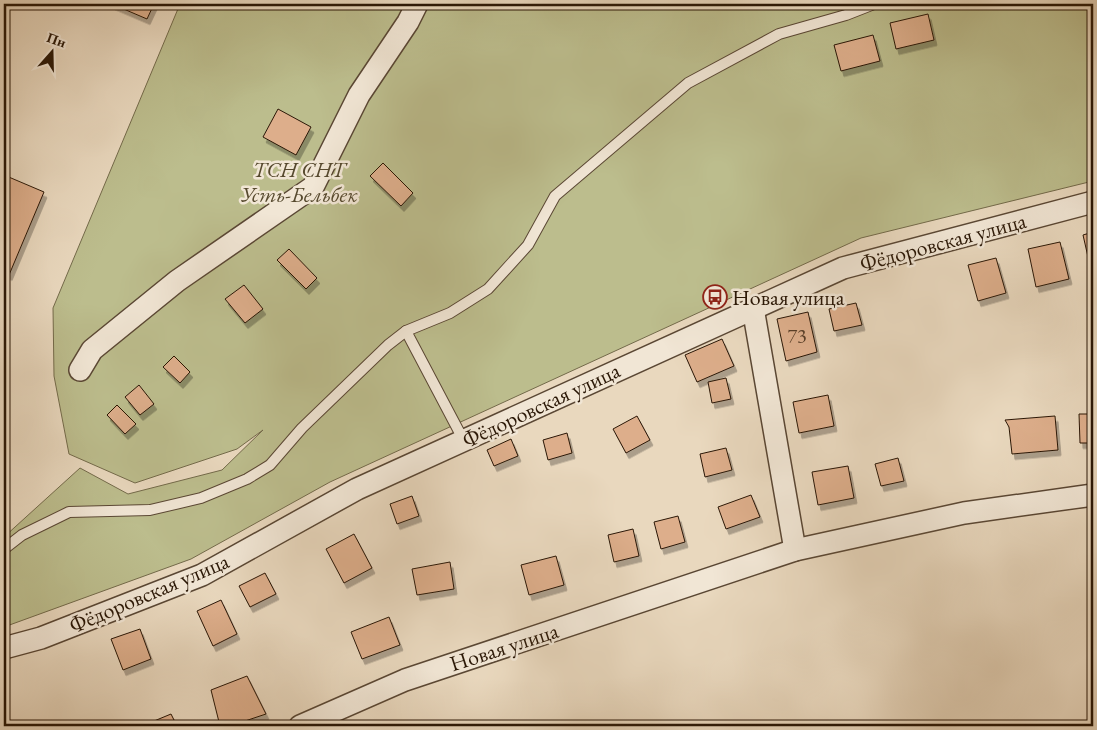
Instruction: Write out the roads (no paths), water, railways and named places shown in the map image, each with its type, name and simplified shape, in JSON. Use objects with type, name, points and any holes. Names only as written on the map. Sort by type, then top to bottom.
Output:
[{"type":"street","points":[[80,370],[92,350],[177,281],[313,187],[359,95],[408,22],[417,4]]},
{"type":"street","name":"Фёдоровская улица","points":[[4,648],[41,638],[202,575],[357,489],[843,268],[1093,202]]},
{"type":"street","points":[[754,308],[796,550]]},
{"type":"street","name":"Новая улица","points":[[300,726],[405,680],[796,550],[964,513],[1093,495]]},
{"type":"lane","points":[[4,549],[22,535],[69,512],[150,510],[201,498],[247,479],[270,465],[302,428],[388,344],[406,331],[450,313],[488,289],[528,245],[555,196],[688,83],[779,34],[846,15],[874,4]]},
{"type":"lane","points":[[406,331],[464,440]]},
{"type":"place","name":"Новая улица","points":[[715,297]]},
{"type":"park label","name":"ТСН СНТ Усть-Бельбек","points":[[299,182]]}]
